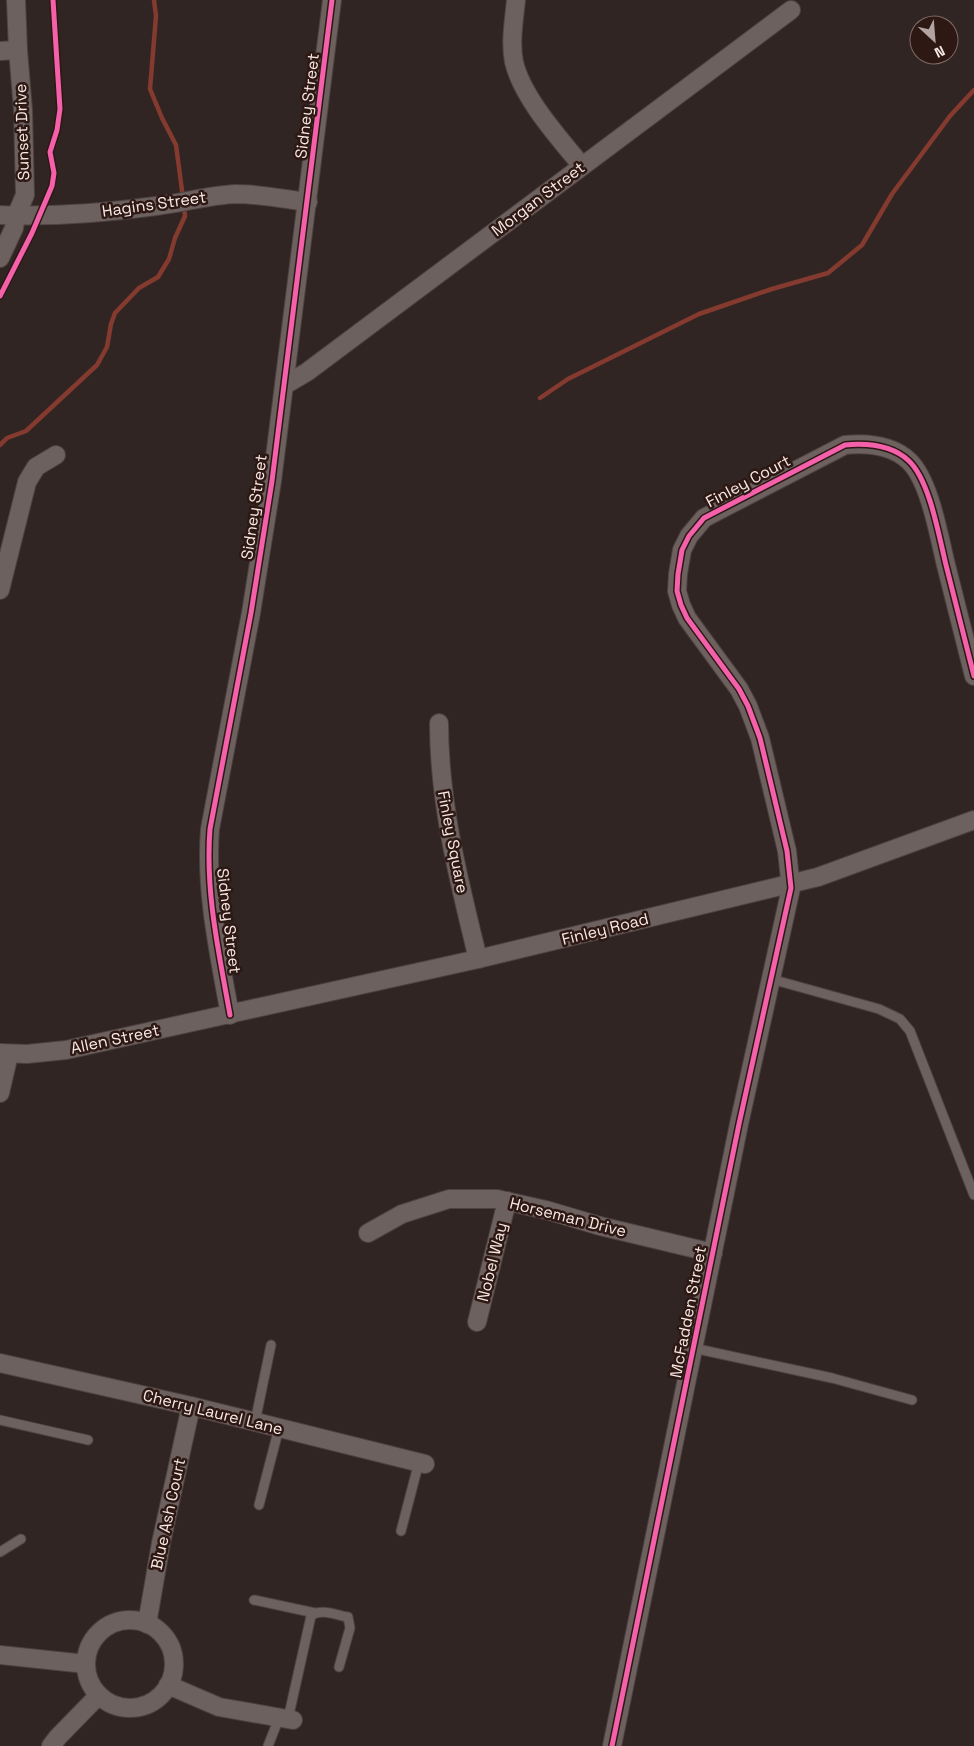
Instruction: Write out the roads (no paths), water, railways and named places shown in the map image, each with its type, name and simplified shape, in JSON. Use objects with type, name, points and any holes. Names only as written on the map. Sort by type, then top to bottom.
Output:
[{"type":"street","name":"Sunset Drive","points":[[0,258],[14,228],[8,215],[25,195],[23,110],[16,0]]},
{"type":"street","name":"Sidney Street","points":[[230,1014],[214,923],[208,854],[210,829],[251,613],[272,481],[332,0]]},
{"type":"street","points":[[516,0],[512,45],[518,76],[523,88],[532,101],[582,166]]},
{"type":"street","name":"Morgan Street","points":[[285,385],[307,372],[791,10]]},
{"type":"street","points":[[0,51],[18,50]]},
{"type":"street","name":"Hagins Street","points":[[8,215],[116,210],[237,194],[308,202]]},
{"type":"street","name":"Finley Court","points":[[791,884],[787,851],[773,786],[760,738],[748,706],[739,689],[697,634],[681,605],[678,591],[678,574],[682,550],[689,536],[704,518],[845,445],[863,443],[898,453],[918,472],[930,504],[974,676]]},
{"type":"street","points":[[0,590],[27,482],[36,467],[56,455]]},
{"type":"street","name":"Finley Square","points":[[439,723],[442,788],[452,850],[478,959]]},
{"type":"street","name":"Finley Road","points":[[230,1014],[478,959],[818,877],[974,820]]},
{"type":"street","name":"McFadden Street","points":[[612,1746],[791,884]]},
{"type":"street","name":"Allen Street","points":[[4,1054],[48,1053],[230,1014]]},
{"type":"street","points":[[0,1093],[4,1054]]},
{"type":"street","name":"Horseman Drive","points":[[368,1233],[402,1214],[449,1199],[497,1199],[713,1253]]},
{"type":"street","name":"Nobel Way","points":[[477,1322],[507,1201]]},
{"type":"street","name":"Cherry Laurel Lane","points":[[0,1363],[191,1406],[422,1463]]},
{"type":"street","name":"Blue Ash Court","points":[[147,1624],[161,1544],[191,1406]]},
{"type":"street","points":[[130,1620],[147,1624],[161,1633],[171,1647],[174,1664],[168,1685],[161,1695],[147,1705],[130,1708],[113,1705],[98,1695],[89,1681],[86,1664],[89,1647],[99,1633],[113,1624],[130,1620]]},
{"type":"street","points":[[0,1656],[86,1664]]},
{"type":"street","points":[[168,1685],[219,1707],[286,1719]]},
{"type":"street","points":[[51,1746],[98,1695]]},
{"type":"lane","points":[[771,980],[855,1001],[879,1009],[900,1020],[910,1030],[974,1195]]},
{"type":"lane","points":[[255,1422],[271,1345]]},
{"type":"lane","points":[[694,1348],[832,1378],[912,1400]]},
{"type":"lane","points":[[0,1420],[88,1440]]},
{"type":"lane","points":[[259,1505],[279,1428]]},
{"type":"lane","points":[[401,1532],[422,1463]]},
{"type":"lane","points":[[0,1552],[21,1539]]},
{"type":"lane","points":[[254,1600],[315,1613]]},
{"type":"lane","points":[[268,1746],[286,1719],[311,1616],[320,1611],[348,1617],[350,1628],[339,1667]]},
{"type":"waterway","points":[[154,0],[156,16],[150,89],[176,145],[183,198]]},
{"type":"waterway","points":[[540,398],[568,379],[699,314],[772,289],[828,273],[862,245],[892,194],[950,116],[974,90]]},
{"type":"waterway","points":[[0,445],[7,438],[26,431],[97,365],[107,347],[115,313],[139,288],[158,277],[169,259],[175,238],[185,216],[184,206]]}]
